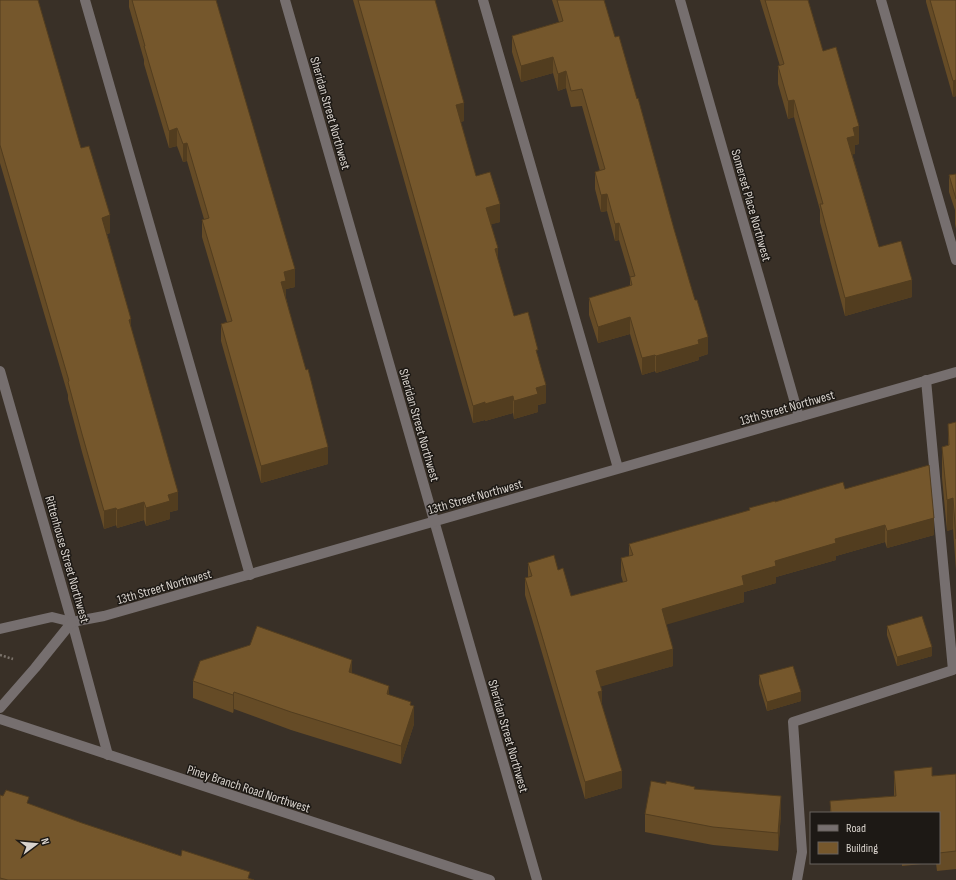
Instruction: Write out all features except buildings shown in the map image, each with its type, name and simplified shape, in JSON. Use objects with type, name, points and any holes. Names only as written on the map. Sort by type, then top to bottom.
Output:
[{"type":"street","points":[[85,0],[250,575]]},
{"type":"street","name":"Sheridan Street Northwest","points":[[285,0],[537,880]]},
{"type":"street","points":[[484,0],[618,468]]},
{"type":"street","name":"Somerset Place Northwest","points":[[680,0],[799,416]]},
{"type":"street","points":[[881,0],[956,260]]},
{"type":"street","name":"Rittenhouse Street Northwest","points":[[0,371],[72,622],[108,755]]},
{"type":"street","name":"13th Street Northwest","points":[[0,629],[52,617],[72,622],[104,616],[956,372]]},
{"type":"street","points":[[797,880],[802,852],[793,722],[953,670],[926,380]]},
{"type":"street","points":[[0,708],[72,622]]},
{"type":"street","name":"Piney Branch Road Northwest","points":[[0,719],[490,880]]}]
